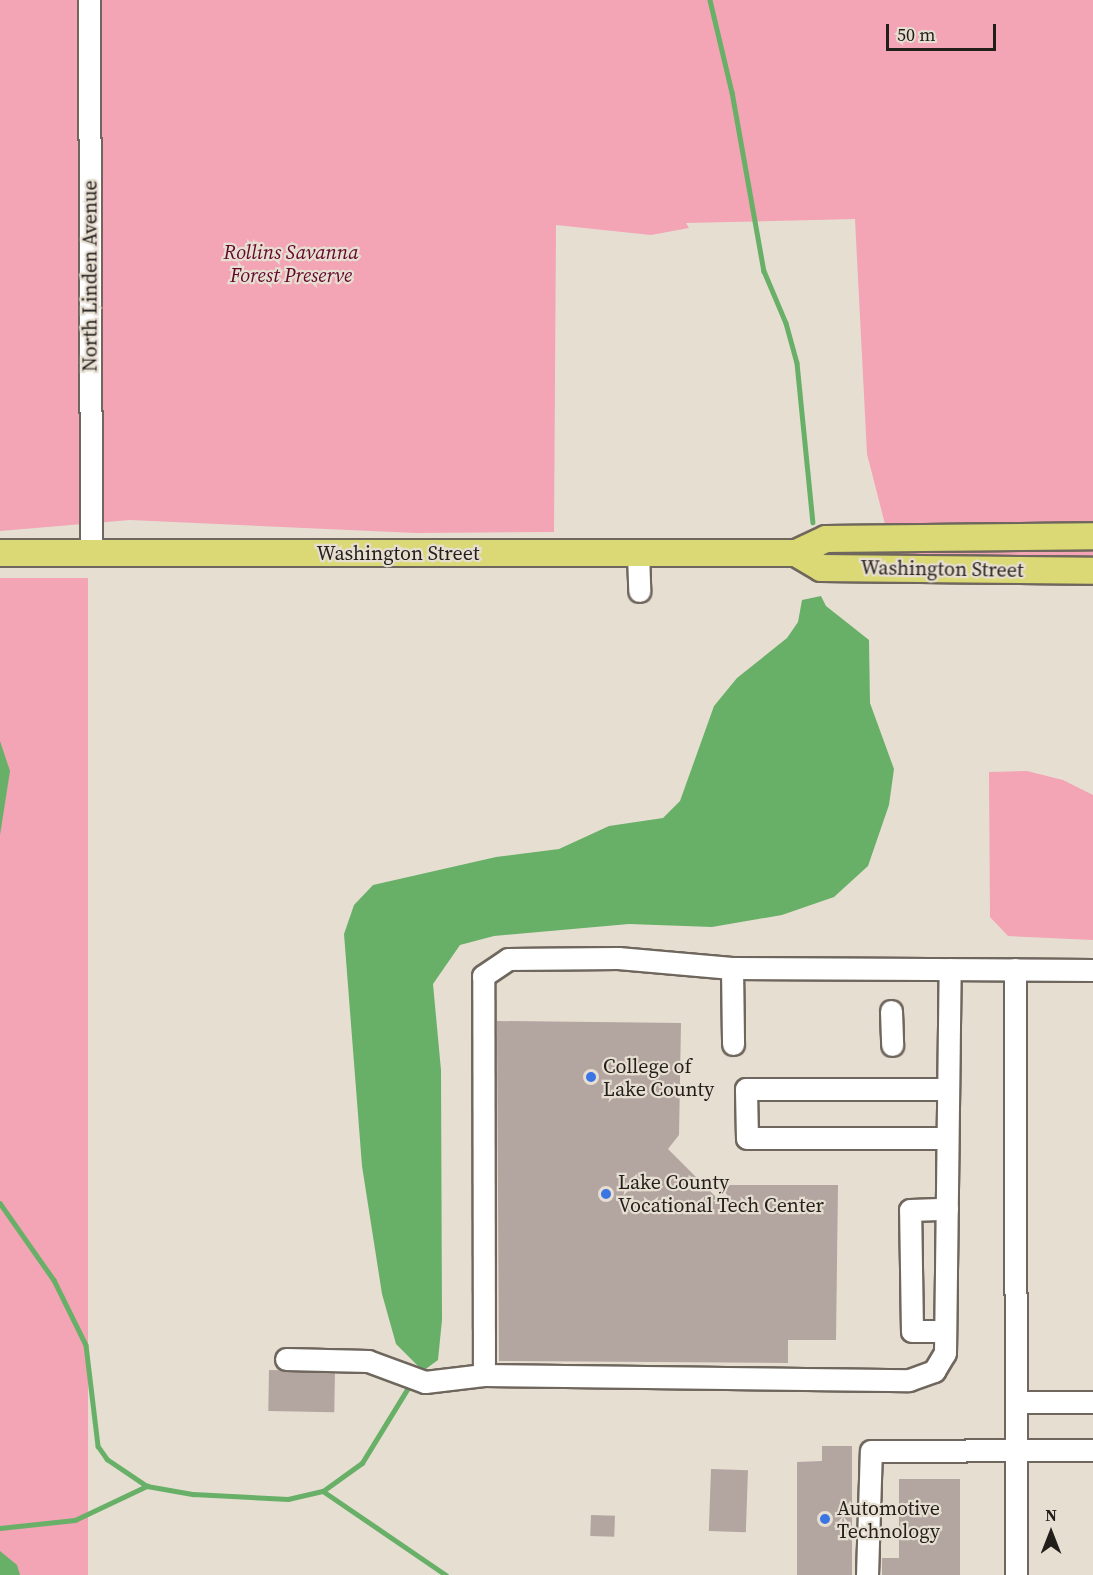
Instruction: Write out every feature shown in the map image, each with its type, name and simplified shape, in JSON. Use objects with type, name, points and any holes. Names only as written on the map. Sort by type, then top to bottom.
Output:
[{"type":"main road","name":"Washington Street","points":[[0,553],[796,553],[826,539],[1093,536]]},
{"type":"main road","name":"Washington Street","points":[[796,553],[820,568],[1093,570]]},
{"type":"street","name":"North Linden Avenue","points":[[89,0],[91,552]]},
{"type":"street","points":[[638,553],[639,591]]},
{"type":"street","points":[[484,1375],[483,976],[508,959],[618,958],[732,968],[1093,970]]},
{"type":"street","points":[[732,968],[733,1044]]},
{"type":"street","points":[[286,1359],[368,1361],[425,1382],[484,1375],[909,1380],[934,1371],[945,1353],[950,969]]},
{"type":"street","points":[[1015,969],[1016,1575]]},
{"type":"street","points":[[891,1011],[892,1045]]},
{"type":"street","points":[[947,1138],[747,1138],[746,1089],[948,1089]]},
{"type":"street","points":[[945,1331],[912,1331],[910,1210],[946,1209]]},
{"type":"street","points":[[1016,1402],[1093,1402]]},
{"type":"street","points":[[867,1575],[871,1451],[1093,1450]]},
{"type":"green space","name":"Rollins Savanna Forest Preserve","points":[[0,0],[1093,0],[1093,530],[886,528],[867,454],[855,219],[686,223],[689,228],[651,235],[556,225],[554,532],[416,533],[130,520],[0,531]]},
{"type":"green space","points":[[1093,546],[1093,559],[855,559],[854,550]]},
{"type":"green space","points":[[0,578],[88,578],[88,1575],[0,1575]]},
{"type":"green space","points":[[1027,771],[1063,780],[1093,795],[1093,940],[1008,936],[990,917],[989,772]]},
{"type":"shaded area","points":[[821,596],[826,606],[869,640],[870,703],[894,769],[889,805],[868,866],[834,897],[782,915],[712,927],[629,924],[494,936],[460,945],[433,984],[441,1070],[442,1320],[438,1360],[423,1371],[396,1344],[382,1294],[362,1166],[344,934],[354,905],[373,885],[496,857],[559,849],[609,826],[663,818],[680,801],[714,706],[737,678],[787,638],[798,622],[802,600]]},
{"type":"shaded area","points":[[0,741],[10,771],[0,835]]},
{"type":"shaded area","points":[[0,1551],[17,1565],[20,1575],[0,1575]]},
{"type":"building","name":"Lake County Vocational Tech Center","points":[[497,1021],[681,1023],[679,1135],[668,1149],[716,1197],[730,1185],[838,1185],[836,1340],[788,1340],[788,1363],[499,1361]]},
{"type":"building","points":[[269,1370],[335,1371],[334,1412],[268,1411]]},
{"type":"building","name":"Automotive Technology","points":[[822,1446],[852,1446],[852,1575],[797,1575],[797,1462],[822,1461]]},
{"type":"building","points":[[711,1469],[748,1470],[746,1532],[709,1531]]},
{"type":"building","points":[[899,1479],[960,1479],[960,1575],[882,1575],[882,1558],[899,1558]]},
{"type":"building","points":[[591,1515],[615,1516],[614,1537],[590,1536]]},
{"type":"waterway","points":[[710,0],[732,92],[764,271],[786,323],[797,363],[813,522]]},
{"type":"waterway","points":[[0,1203],[54,1280],[86,1345],[98,1446],[107,1459],[147,1486],[193,1494],[288,1499],[323,1491],[362,1463],[408,1388]]},
{"type":"waterway","points":[[0,1528],[75,1520],[147,1486]]},
{"type":"waterway","points":[[323,1491],[446,1575]]},
{"type":"place","name":"College of Lake County","points":[[591,1077]]},
{"type":"place","name":"Lake County Vocational Tech Center","points":[[606,1194]]},
{"type":"place","name":"Automotive Technology","points":[[825,1519]]}]
